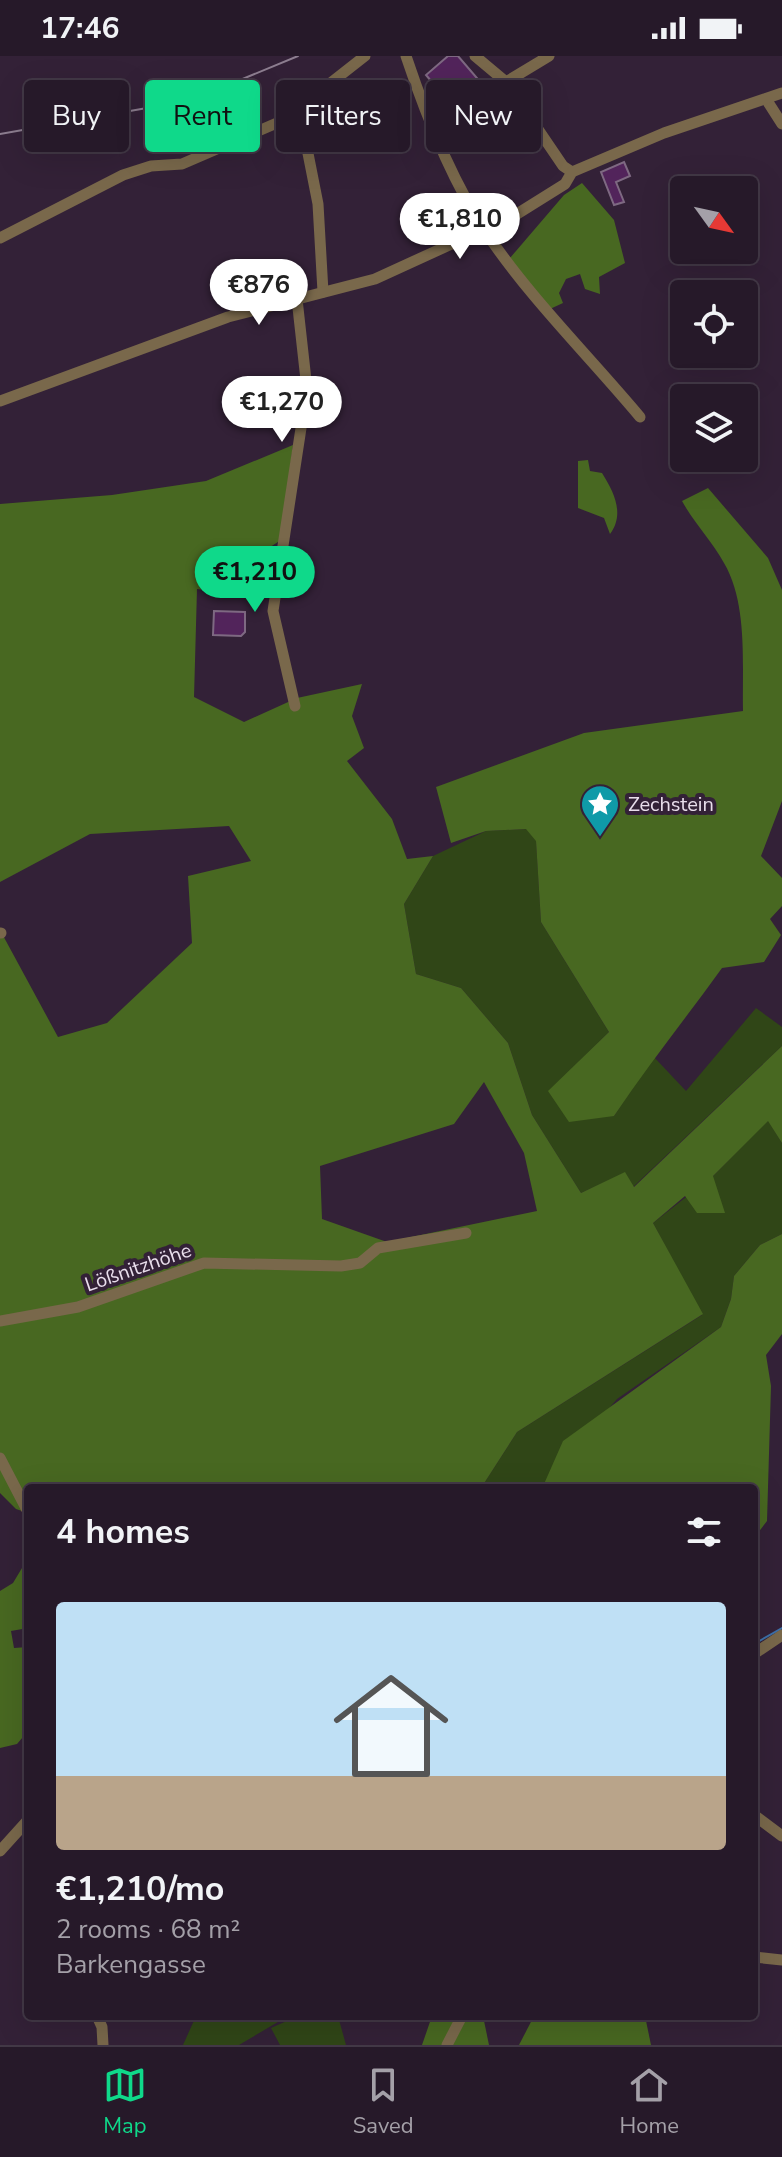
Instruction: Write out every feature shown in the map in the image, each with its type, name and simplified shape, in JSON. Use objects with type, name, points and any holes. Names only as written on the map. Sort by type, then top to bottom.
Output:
[{"type":"street","points":[[334,80],[365,56]]},
{"type":"street","points":[[406,56],[439,140],[486,231],[546,310],[640,417]]},
{"type":"street","points":[[475,56],[504,80]]},
{"type":"street","points":[[509,80],[549,56]]},
{"type":"street","points":[[0,401],[116,361],[214,321],[375,279],[486,231],[565,184],[572,172],[664,133],[782,93]]},
{"type":"street","points":[[766,99],[782,124]]},
{"type":"street","points":[[0,238],[123,175],[151,166],[182,164],[276,123]]},
{"type":"street","points":[[541,134],[563,166],[572,172]]},
{"type":"street","points":[[308,152],[318,204],[323,292]]},
{"type":"street","points":[[295,706],[273,611],[307,389],[297,299]]},
{"type":"street","name":"Lößnitzhöhe","points":[[0,1321],[78,1307],[204,1263],[341,1266],[360,1263],[378,1248],[466,1233]]},
{"type":"street","points":[[0,1458],[24,1504]]},
{"type":"street","points":[[758,1651],[782,1635]]},
{"type":"street","points":[[758,1818],[782,1836]]},
{"type":"street","points":[[0,1851],[24,1824]]},
{"type":"street","points":[[758,1957],[782,1960]]},
{"type":"street","points":[[99,2020],[103,2045]]},
{"type":"street","points":[[447,2045],[460,2020]]},
{"type":"green space","points":[[582,183],[614,220],[625,263],[599,277],[600,294],[585,289],[580,274],[566,279],[559,293],[563,303],[550,309],[510,258],[564,195]]},
{"type":"green space","points":[[293,445],[281,540],[250,560],[253,581],[260,584],[260,597],[197,589],[194,697],[244,722],[297,698],[362,684],[352,716],[364,748],[347,761],[392,819],[407,859],[433,856],[404,904],[416,974],[461,988],[508,1043],[532,1115],[581,1193],[625,1172],[634,1187],[782,1046],[782,1143],[768,1121],[713,1176],[725,1213],[697,1213],[685,1196],[653,1223],[703,1314],[517,1432],[484,1484],[24,1484],[24,1512],[16,1509],[0,1493],[0,930],[58,1037],[107,1023],[192,943],[188,876],[251,861],[229,826],[90,834],[0,882],[0,504],[112,495],[206,481]],"holes":[[[484,1082],[524,1153],[537,1211],[387,1242],[322,1219],[320,1166],[454,1124]]]},
{"type":"green space","points":[[588,460],[590,471],[602,473],[616,503],[617,519],[610,534],[604,518],[578,508],[578,461]]},
{"type":"green space","points":[[708,488],[768,558],[782,590],[782,801],[761,856],[782,878],[782,906],[770,919],[781,935],[764,962],[722,968],[614,1116],[569,1122],[548,1091],[609,1032],[541,922],[536,841],[526,829],[486,831],[451,843],[436,787],[584,733],[743,711],[742,635],[732,579],[682,501]]},
{"type":"green space","points":[[527,829],[536,840],[541,922],[609,1032],[549,1091],[614,1116],[653,1056],[686,1091],[756,1008],[782,1027],[782,1046],[633,1187],[625,1173],[581,1193],[532,1115],[508,1043],[461,988],[416,974],[404,904],[433,856],[486,831]]},
{"type":"green space","points":[[768,1120],[782,1143],[782,1234],[760,1245],[734,1276],[731,1299],[721,1327],[617,1399],[545,1484],[484,1484],[517,1432],[702,1315],[653,1223],[713,1176]]},
{"type":"green space","points":[[782,1234],[782,1334],[766,1355],[771,1386],[767,1521],[758,1533],[758,1484],[544,1484],[563,1441],[721,1327],[731,1299],[734,1276],[760,1245]]},
{"type":"green space","points":[[24,1565],[24,1629],[11,1631],[14,1648],[24,1647],[24,1736],[17,1744],[0,1748],[0,1591],[13,1583]]},
{"type":"green space","points":[[194,2020],[281,2020],[239,2045],[183,2045]]},
{"type":"green space","points":[[289,2020],[339,2020],[346,2045],[280,2045],[271,2028]]},
{"type":"green space","points":[[431,2020],[484,2020],[489,2045],[422,2045]]},
{"type":"green space","points":[[532,2020],[646,2020],[651,2045],[519,2045]]},
{"type":"building","points":[[448,56],[458,56],[479,80],[430,80],[426,75]]},
{"type":"building","points":[[624,162],[630,176],[616,182],[624,202],[614,205],[601,172]]},
{"type":"building","points":[[214,611],[245,612],[245,632],[241,636],[213,635]]},
{"type":"waterway","points":[[758,1642],[782,1628]]},
{"type":"tram line","points":[[0,134],[192,100],[298,56]]},
{"type":"place","name":"Zechstein","points":[[600,838]]}]
